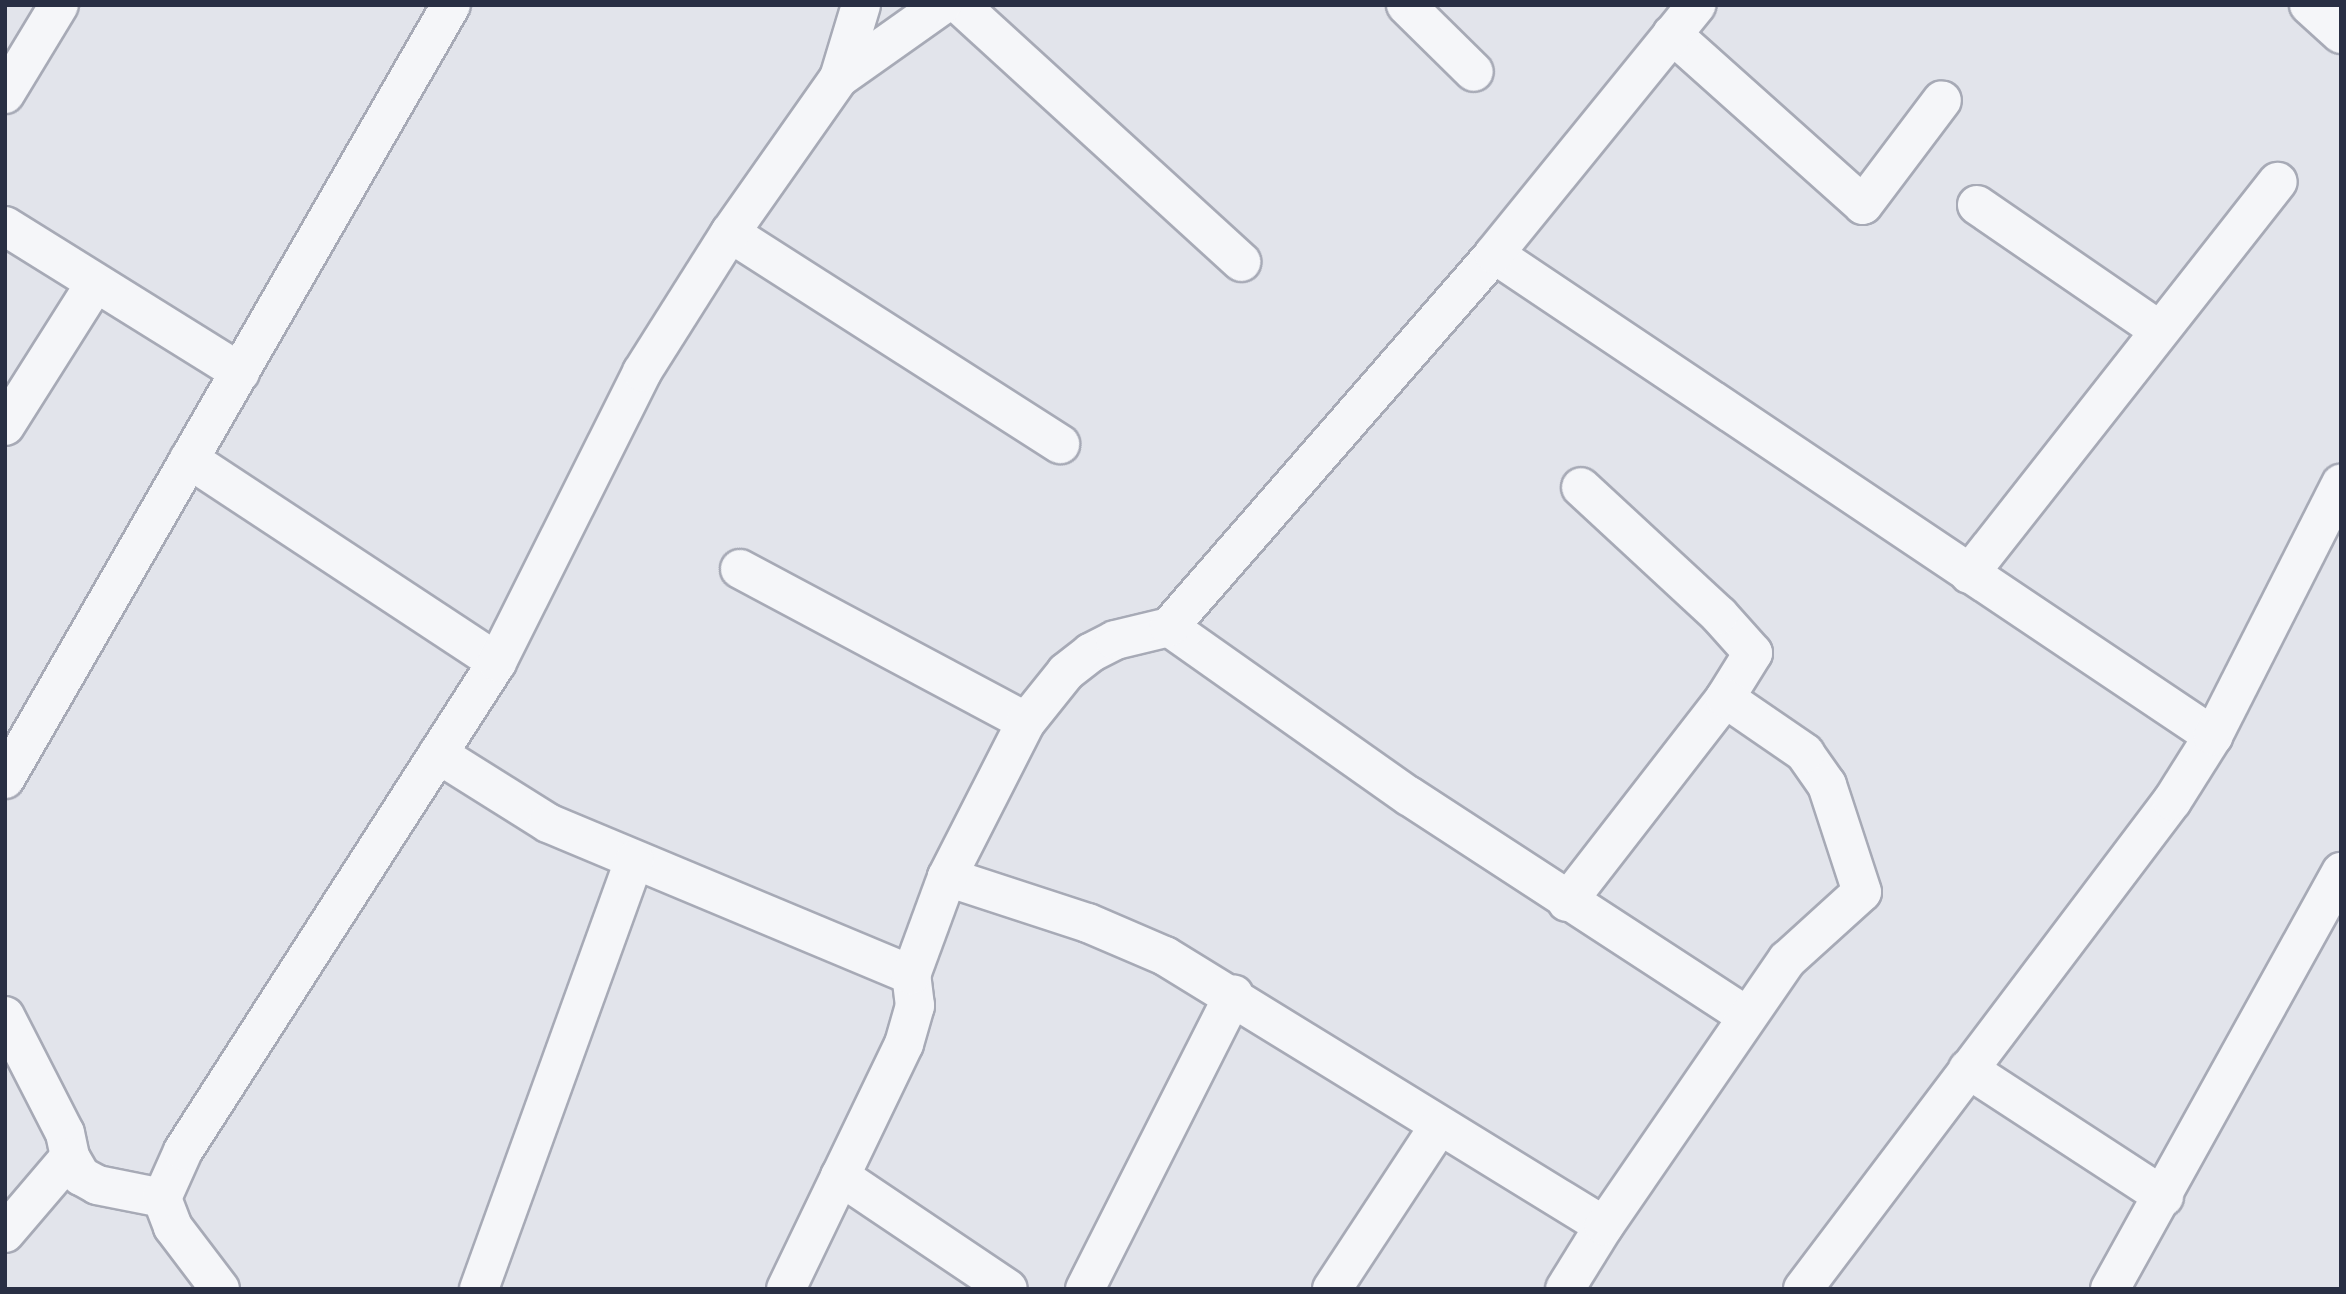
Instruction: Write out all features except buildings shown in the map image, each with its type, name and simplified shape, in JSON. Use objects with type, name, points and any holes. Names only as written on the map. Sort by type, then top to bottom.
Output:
[{"type":"street","points":[[5,93],[59,5]]},
{"type":"street","points":[[5,779],[451,5]]},
{"type":"street","points":[[220,1289],[173,1227],[162,1198],[183,1151],[497,662],[642,372],[730,233],[839,78],[862,5]]},
{"type":"street","points":[[839,78],[942,5]]},
{"type":"street","points":[[960,5],[1241,262]]},
{"type":"street","points":[[1406,5],[1474,72]]},
{"type":"street","points":[[2309,5],[2341,34]]},
{"type":"street","points":[[786,1289],[912,1026],[911,975],[947,877],[1026,722],[1066,673],[1090,653],[1115,640],[1169,627],[1494,254],[1684,19],[1863,205],[1941,100]]},
{"type":"street","points":[[1969,574],[2278,182]]},
{"type":"street","points":[[1977,205],[2159,330]]},
{"type":"street","points":[[5,226],[94,285],[240,372]]},
{"type":"street","points":[[730,233],[1060,444]]},
{"type":"street","points":[[1494,254],[2213,736]]},
{"type":"street","points":[[5,426],[94,285]]},
{"type":"street","points":[[189,459],[497,662]]},
{"type":"street","points":[[1803,1289],[2172,801],[2213,736],[2341,484]]},
{"type":"street","points":[[1567,902],[1725,698],[1753,653],[1719,615],[1581,487]]},
{"type":"street","points":[[740,569],[1026,722]]},
{"type":"street","points":[[1169,627],[1567,902],[1746,1016]]},
{"type":"street","points":[[1565,1289],[1604,1226],[1787,960],[1861,892],[1827,785],[1805,753],[1725,698]]},
{"type":"street","points":[[438,754],[548,823],[911,975]]},
{"type":"street","points":[[479,1289],[634,860]]},
{"type":"street","points":[[2110,1289],[2164,1197],[2341,872]]},
{"type":"street","points":[[947,877],[1088,923],[1165,956],[1234,994],[1439,1126],[1604,1226]]},
{"type":"street","points":[[1085,1289],[1234,994]]},
{"type":"street","points":[[5,1016],[65,1133],[69,1157],[81,1176],[97,1185],[162,1198]]},
{"type":"street","points":[[1968,1069],[2164,1197]]},
{"type":"street","points":[[1332,1289],[1439,1126]]},
{"type":"street","points":[[5,1233],[69,1157]]},
{"type":"street","points":[[841,1176],[1008,1289]]}]
